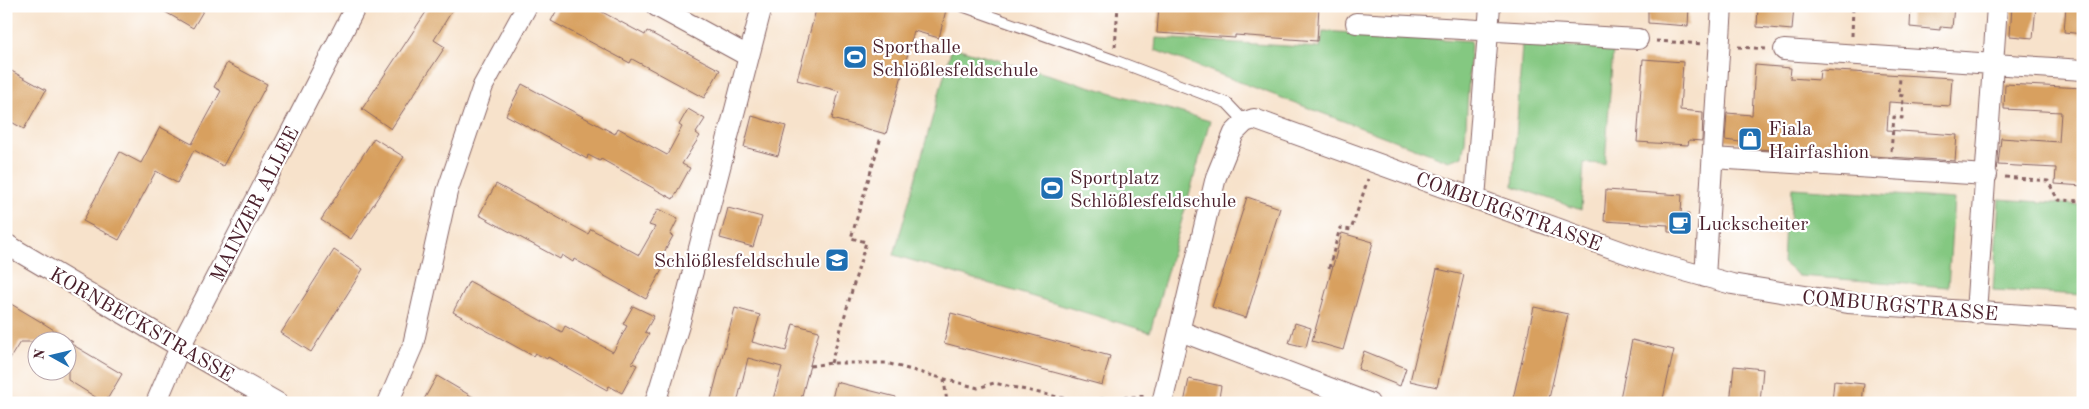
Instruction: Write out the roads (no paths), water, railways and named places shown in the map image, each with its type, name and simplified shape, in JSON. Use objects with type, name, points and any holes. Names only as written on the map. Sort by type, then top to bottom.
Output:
[{"type":"street","name":"MAINZER ALLEE","points":[[156,403],[180,347],[356,6]]},
{"type":"street","points":[[388,403],[413,345],[447,192],[480,95],[527,6]]},
{"type":"street","points":[[656,6],[748,56]]},
{"type":"street","points":[[655,403],[679,325],[762,6]]},
{"type":"street","points":[[1475,200],[1490,6]]},
{"type":"street","points":[[1705,277],[1722,6]]},
{"type":"street","points":[[1976,312],[1987,175],[1997,6]]},
{"type":"street","points":[[1356,22],[1489,32],[1638,39]]},
{"type":"street","points":[[1784,50],[2083,70]]},
{"type":"street","name":"COMBURGSTRASSE","points":[[1245,122],[1254,119],[1266,122],[1475,200],[1646,260],[1705,277],[1750,287],[1840,302],[2083,319]]},
{"type":"street","points":[[1163,399],[1216,177],[1234,133],[1245,122]]},
{"type":"street","points":[[1712,158],[1987,175]]},
{"type":"street","name":"KORNBECKSTRASSE","points":[[6,244],[278,403]]},
{"type":"street","points":[[1180,331],[1349,399],[1369,403]]},
{"type":"lane","points":[[962,6],[1114,60],[1227,103],[1245,122]]},
{"type":"place","name":"Sporthalle Schlößlesfeldschule","points":[[855,57]]},
{"type":"place","name":"Fiala Hairfashion","points":[[1750,139]]},
{"type":"place","name":"Sportplatz Schlößlesfeldschule","points":[[1052,188]]},
{"type":"place","name":"Luckscheiter","points":[[1680,223]]},
{"type":"place","name":"Schlößlesfeldschule","points":[[837,260]]}]
